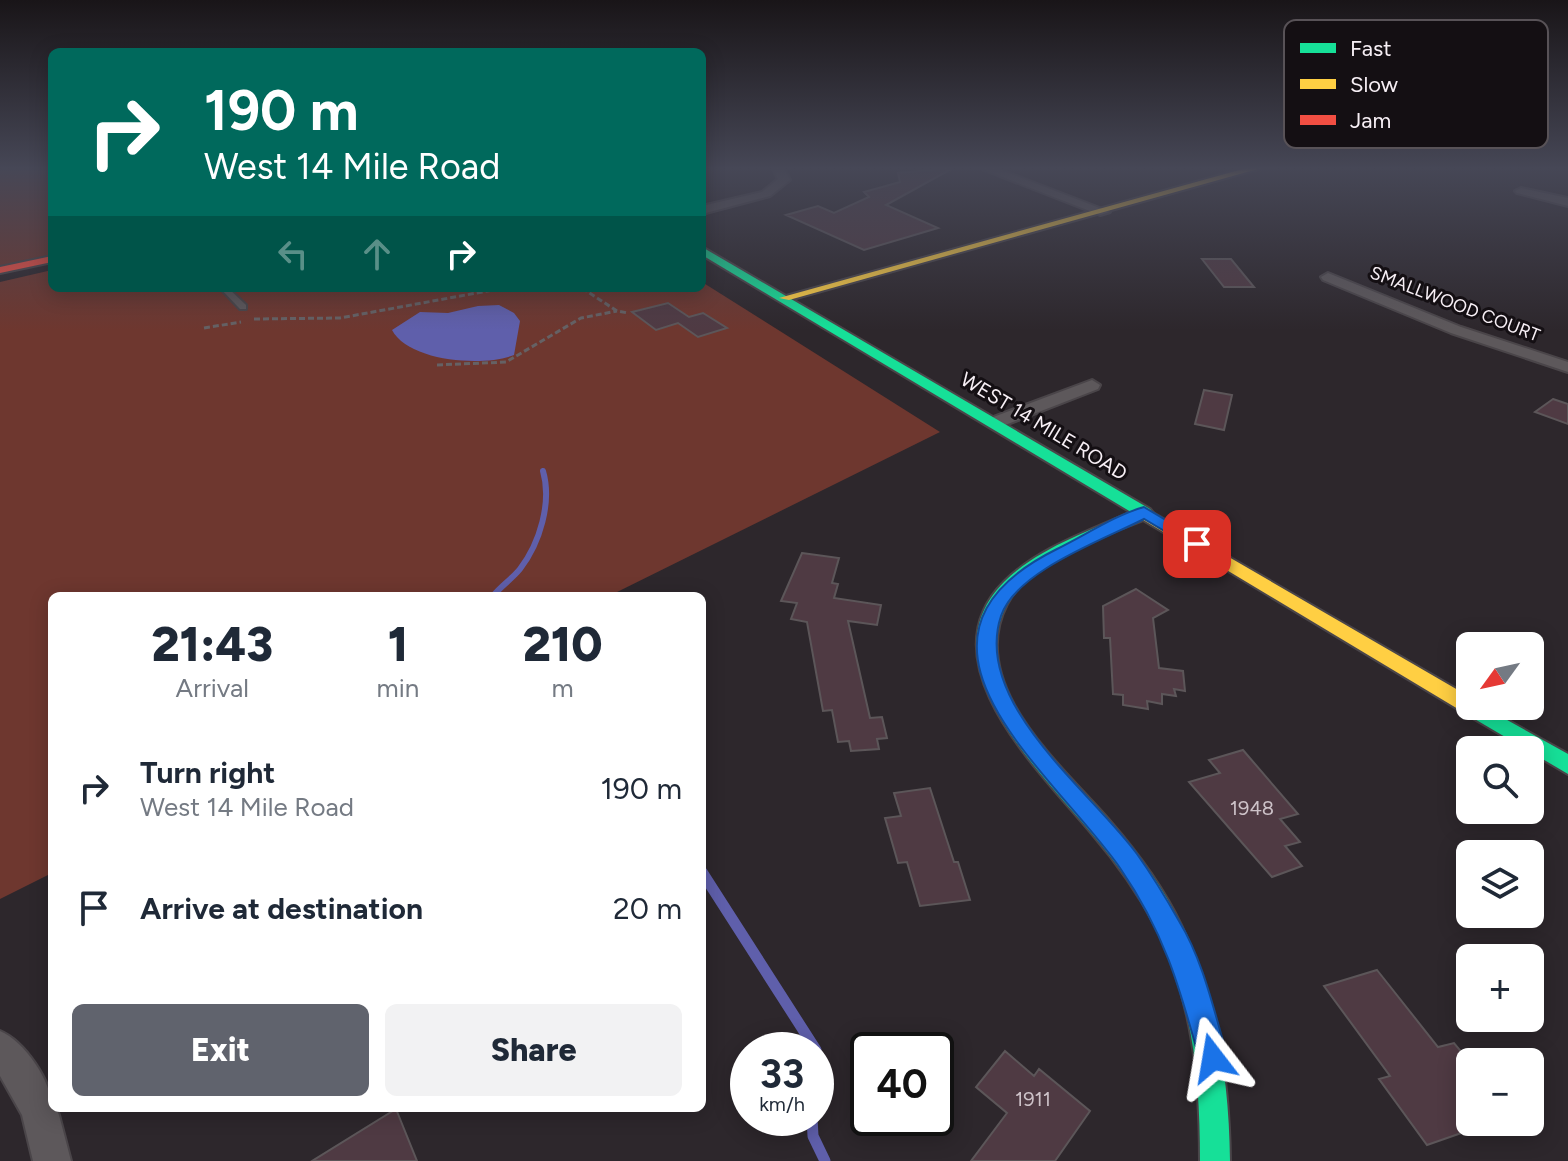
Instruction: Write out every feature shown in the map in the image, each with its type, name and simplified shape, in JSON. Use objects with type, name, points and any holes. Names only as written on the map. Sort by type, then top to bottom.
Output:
[{"type":"street","points":[[785,298],[1063,221]]},
{"type":"street","name":"WEST 14 MILE ROAD","points":[[706,252],[1568,765]]},
{"type":"street","points":[[0,270],[48,260]]},
{"type":"street","name":"SMALLWOOD COURT","points":[[1328,277],[1456,330],[1568,367]]},
{"type":"street","points":[[994,423],[1092,385]]},
{"type":"street","points":[[1144,512],[1042,564],[1014,583],[992,613],[988,626],[987,657],[998,696],[1014,725],[1128,861],[1172,932],[1187,967],[1213,1058],[1217,1103],[1215,1161]]},
{"type":"street","points":[[0,1048],[26,1083],[41,1115],[52,1161]]},
{"type":"lane","points":[[228,292],[243,307]]},
{"type":"path","points":[[204,328],[257,318],[340,318],[482,292]]},
{"type":"path","points":[[588,292],[617,311]]},
{"type":"path","points":[[437,365],[506,362],[581,318],[617,311],[628,313]]},
{"type":"shaded area","points":[[0,221],[48,221],[48,257],[0,267]]},
{"type":"shaded area","points":[[48,271],[48,292],[706,292],[706,285],[940,432],[617,592],[48,592],[48,875],[0,899],[0,282]]},
{"type":"shaded area","points":[[499,305],[514,313],[520,321],[514,355],[501,359],[467,361],[430,355],[401,341],[392,330],[420,312],[448,313]]},
{"type":"building","points":[[800,221],[923,221],[938,228],[864,250]]},
{"type":"building","points":[[1202,259],[1231,259],[1254,287],[1224,287]]},
{"type":"building","points":[[668,303],[689,317],[703,313],[727,328],[698,337],[678,323],[656,330],[632,312]]},
{"type":"building","points":[[1204,390],[1232,395],[1224,430],[1195,424]]},
{"type":"building","points":[[1553,399],[1568,404],[1568,424],[1535,412]]},
{"type":"building","points":[[802,553],[839,558],[832,583],[838,584],[834,598],[881,605],[877,625],[848,621],[870,718],[882,717],[887,738],[877,739],[879,749],[851,751],[849,741],[838,742],[832,710],[823,711],[807,622],[791,619],[797,603],[781,601]]},
{"type":"building","points":[[1136,589],[1168,610],[1153,618],[1159,668],[1183,671],[1185,691],[1174,689],[1176,696],[1162,694],[1162,704],[1147,701],[1148,709],[1123,705],[1123,695],[1113,694],[1110,638],[1104,638],[1103,606]]},
{"type":"building","points":[[1243,750],[1298,814],[1280,819],[1300,842],[1285,846],[1302,866],[1272,877],[1189,782],[1220,773],[1209,760]]},
{"type":"building","points":[[930,788],[970,900],[920,906],[907,862],[898,863],[885,818],[901,816],[894,793]]},
{"type":"building","points":[[1377,970],[1438,1047],[1454,1043],[1458,1048],[1456,1135],[1427,1145],[1379,1079],[1390,1076],[1324,986]]},
{"type":"building","points":[[1005,1051],[1034,1076],[1039,1069],[1090,1111],[1055,1161],[971,1161],[1007,1113],[976,1087]]},
{"type":"building","points":[[391,1112],[397,1112],[417,1161],[312,1161]]},
{"type":"waterway","points":[[497,592],[520,569],[538,535],[545,509],[543,471]]},
{"type":"waterway","points":[[706,878],[804,1032]]},
{"type":"waterway","points":[[813,1136],[825,1161]]},
{"type":"traffic: fast","points":[[706,252],[1146,514]]},
{"type":"traffic: fast","points":[[1144,512],[1063,549],[1008,588],[997,604],[987,635],[989,665],[998,696],[1015,725],[1035,753],[1120,851],[1171,931],[1193,986],[1207,1043],[1214,1102],[1215,1161]]},
{"type":"traffic: fast","points":[[1492,720],[1568,765]]},
{"type":"traffic: slow","points":[[785,298],[1064,221]]},
{"type":"traffic: slow","points":[[1146,514],[1456,699]]},
{"type":"traffic: jam","points":[[0,270],[48,260]]},
{"type":"route","points":[[1197,544],[1144,512],[1042,564],[1014,583],[992,613],[986,640],[990,676],[1014,725],[1128,861],[1172,932],[1187,967],[1213,1058]]}]
